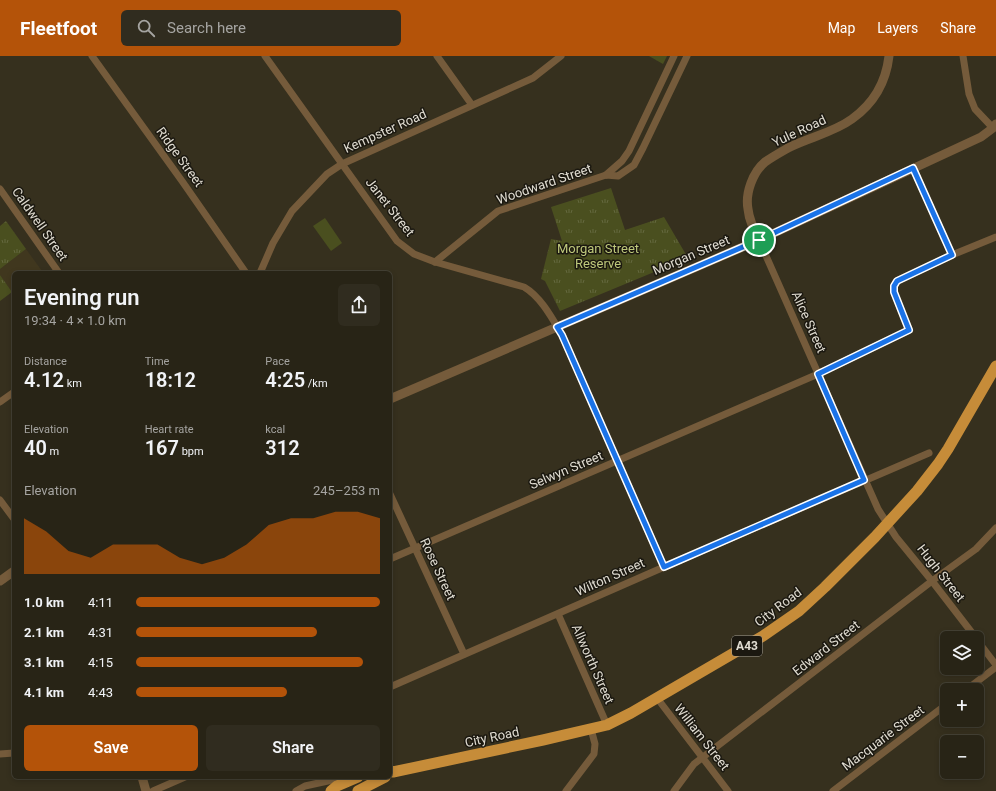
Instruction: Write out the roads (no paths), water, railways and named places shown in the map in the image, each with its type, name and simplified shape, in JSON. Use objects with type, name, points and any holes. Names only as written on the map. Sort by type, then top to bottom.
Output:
[{"type":"highway","name":"City Road","points":[[392,772],[535,742],[606,724],[631,713],[763,636],[798,611],[826,587],[917,491],[938,464],[957,435],[996,366]]},
{"type":"highway","points":[[331,791],[337,786],[353,779]]},
{"type":"highway","name":"City Road","points":[[358,791],[382,779]]},
{"type":"street","name":"Ridge Street","points":[[92,56],[245,271]]},
{"type":"street","name":"Janet Street","points":[[265,56],[397,241],[414,254],[434,262],[524,287],[530,291],[543,305],[562,335],[664,567]]},
{"type":"street","points":[[437,56],[472,105]]},
{"type":"street","name":"Kempster Road","points":[[261,271],[273,242],[292,211],[327,174],[342,164],[533,78],[561,56]]},
{"type":"street","name":"Woodward Street","points":[[434,262],[498,211],[606,175],[622,161],[629,151],[674,56]]},
{"type":"street","name":"Woodward Street","points":[[606,175],[618,176],[634,165],[644,148],[687,56]]},
{"type":"street","name":"Yule Road","points":[[759,240],[749,216],[747,200],[750,185],[757,171],[764,163],[789,148],[839,127],[864,109],[876,95],[884,80],[890,56]]},
{"type":"street","points":[[962,56],[969,94],[975,109],[994,126]]},
{"type":"street","name":"Morgan Street","points":[[392,398],[759,240],[981,137],[994,126]]},
{"type":"street","points":[[913,168],[952,255],[996,236]]},
{"type":"street","name":"Caldwell Street","points":[[0,189],[59,271]]},
{"type":"street","name":"Alice Street","points":[[759,240],[864,480],[887,524]]},
{"type":"street","name":"Selwyn Street","points":[[392,558],[818,374],[909,330],[894,292],[894,286],[897,281],[952,255]]},
{"type":"street","points":[[0,402],[12,393]]},
{"type":"street","name":"Wilton Street","points":[[392,686],[929,453]]},
{"type":"street","name":"Rose Street","points":[[392,498],[464,654]]},
{"type":"street","points":[[0,500],[12,516]]},
{"type":"street","name":"Hugh Street","points":[[887,524],[970,631]]},
{"type":"street","name":"Edward Street","points":[[674,791],[694,764],[932,581],[976,549],[996,528]]},
{"type":"street","points":[[0,581],[12,573]]},
{"type":"street","name":"Allworth Street","points":[[558,614],[606,724]]},
{"type":"street","name":"Hugh Street","points":[[984,650],[996,666]]},
{"type":"street","points":[[975,683],[996,666]]},
{"type":"street","name":"William Street","points":[[657,698],[728,791]]},
{"type":"street","name":"Macquarie Street","points":[[833,791],[940,709]]},
{"type":"street","points":[[566,791],[594,754],[595,744],[591,728]]},
{"type":"street","points":[[0,754],[12,753]]},
{"type":"street","points":[[143,779],[146,791]]},
{"type":"street","points":[[153,791],[180,779]]},
{"type":"street","points":[[296,791],[305,786],[337,779]]},
{"type":"park label","name":"Morgan Street Reserve","points":[[598,256]]}]
